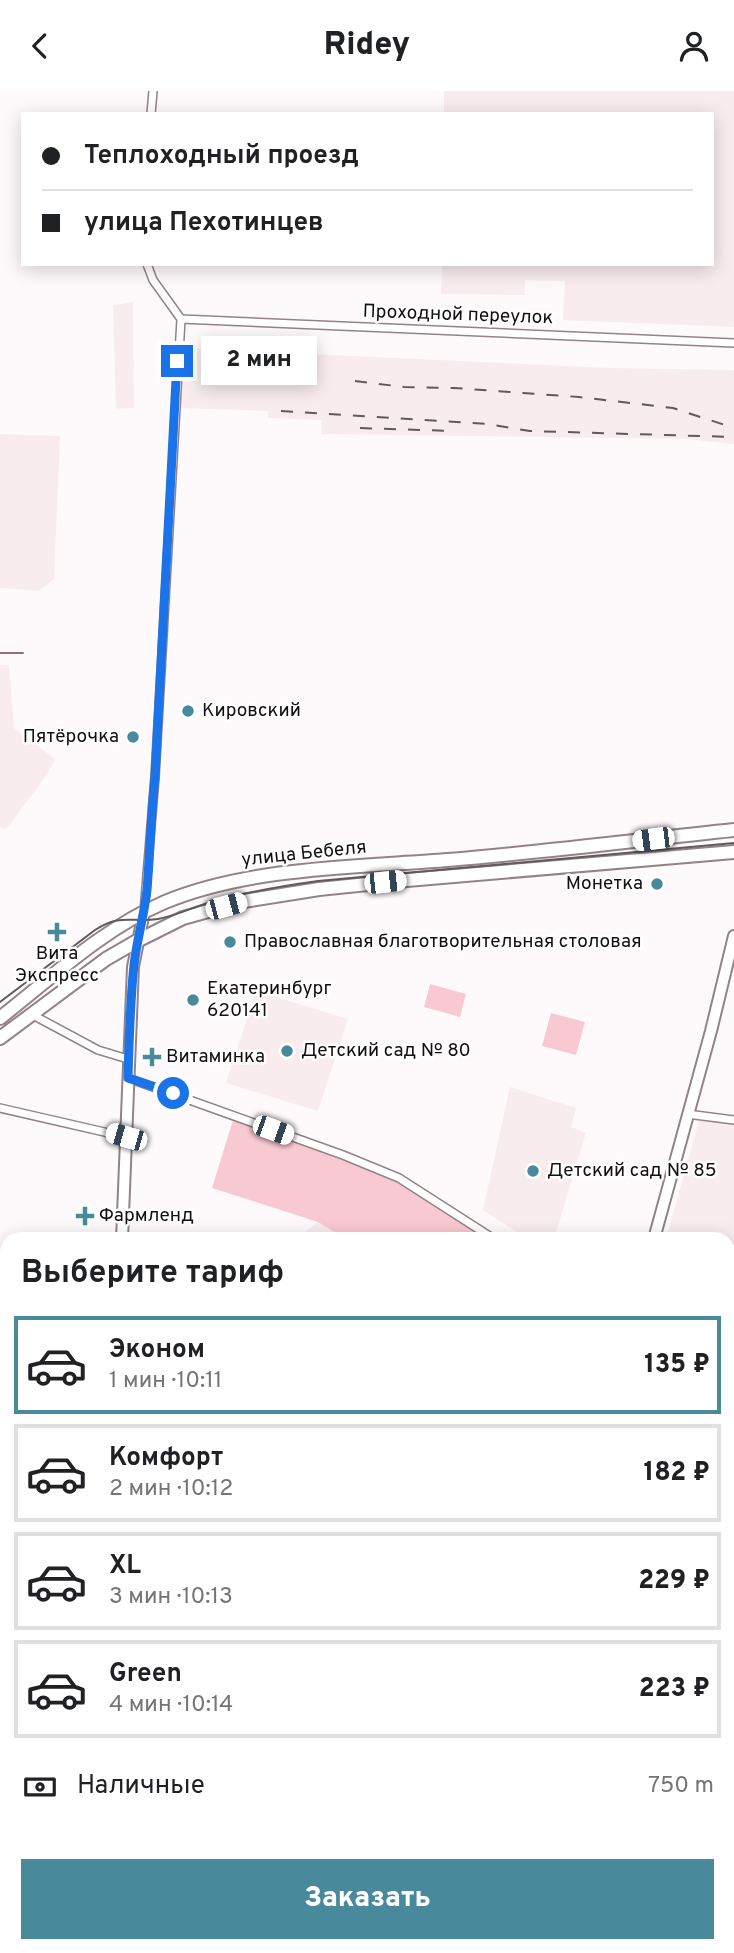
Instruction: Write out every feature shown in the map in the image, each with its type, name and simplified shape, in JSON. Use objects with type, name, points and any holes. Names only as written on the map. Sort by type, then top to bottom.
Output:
[{"type":"main road","name":"улица Бебеля","points":[[0,1018],[80,955],[144,912],[205,888],[240,880],[313,871],[734,830]]},
{"type":"main road","name":"улица Бебеля","points":[[0,1038],[106,959],[137,941],[183,918],[276,894],[734,852]]},
{"type":"main road","points":[[121,1232],[128,1059],[137,941],[144,912]]},
{"type":"main road","points":[[656,1232],[734,936]]},
{"type":"street","points":[[151,112],[153,91]]},
{"type":"street","points":[[144,912],[155,777],[181,319],[153,280],[148,266]]},
{"type":"street","name":"Проходной переулок","points":[[181,319],[734,343]]},
{"type":"street","points":[[30,1014],[98,1050],[128,1059]]},
{"type":"street","points":[[128,1078],[343,1155],[399,1178],[483,1232]]},
{"type":"street","points":[[0,1108],[126,1137]]},
{"type":"street","points":[[687,1114],[734,1119]]},
{"type":"shaded area","points":[[444,91],[734,91],[734,327],[563,320],[565,281],[525,280],[525,295],[441,294],[442,266],[714,266],[714,112],[444,112]]},
{"type":"shaded area","points":[[133,302],[134,408],[116,409],[113,305]]},
{"type":"shaded area","points":[[181,348],[609,368],[734,370],[734,444],[686,439],[321,434],[322,420],[268,418],[268,411],[179,408]]},
{"type":"shaded area","points":[[0,434],[60,436],[54,579],[39,591],[0,588]]},
{"type":"shaded area","points":[[0,665],[9,665],[14,728],[55,759],[47,775],[6,829],[0,828]]},
{"type":"shaded area","points":[[430,984],[466,994],[460,1017],[424,1007]]},
{"type":"shaded area","name":"Детский сад № 80","points":[[256,991],[348,1019],[318,1111],[226,1083]]},
{"type":"shaded area","points":[[551,1013],[585,1022],[576,1055],[542,1046]]},
{"type":"shaded area","name":"Детский сад № 85","points":[[510,1087],[576,1108],[571,1127],[586,1133],[556,1232],[517,1232],[483,1210]]},
{"type":"shaded area","points":[[233,1120],[377,1172],[419,1194],[477,1232],[334,1232],[318,1222],[212,1188]]},
{"type":"shaded area","points":[[699,1121],[734,1123],[734,1232],[668,1232]]},
{"type":"shaded area","points":[[318,1222],[334,1232],[305,1232]]},
{"type":"waterway","points":[[0,653],[23,653]]},
{"type":"tram line","points":[[0,1002],[95,930],[112,922],[158,919],[237,895],[318,881],[734,843]]},
{"type":"railway","points":[[355,381],[404,387],[579,397],[673,408],[734,428]]},
{"type":"railway","points":[[281,411],[487,424],[530,431],[734,437]]},
{"type":"railway","points":[[360,428],[453,431]]},
{"type":"place","name":"Кировский","points":[[188,711]]},
{"type":"place","name":"Пятёрочка","points":[[133,737]]},
{"type":"place","name":"Монетка","points":[[657,884]]},
{"type":"place","name":"Вита Экспресс","points":[[57,932]]},
{"type":"place","name":"Православная благотворительная столовая","points":[[230,942]]},
{"type":"place","name":"Екатеринбург 620141","points":[[193,1000]]},
{"type":"place","name":"Детский сад № 80","points":[[287,1051]]},
{"type":"place","name":"Витаминка","points":[[152,1057]]},
{"type":"place","name":"Детский сад № 85","points":[[533,1171]]},
{"type":"place","name":"Фармленд","points":[[85,1216]]},
{"type":"route","points":[[173,1093],[128,1078],[128,1059],[134,967],[147,887],[155,777],[177,361]]}]
